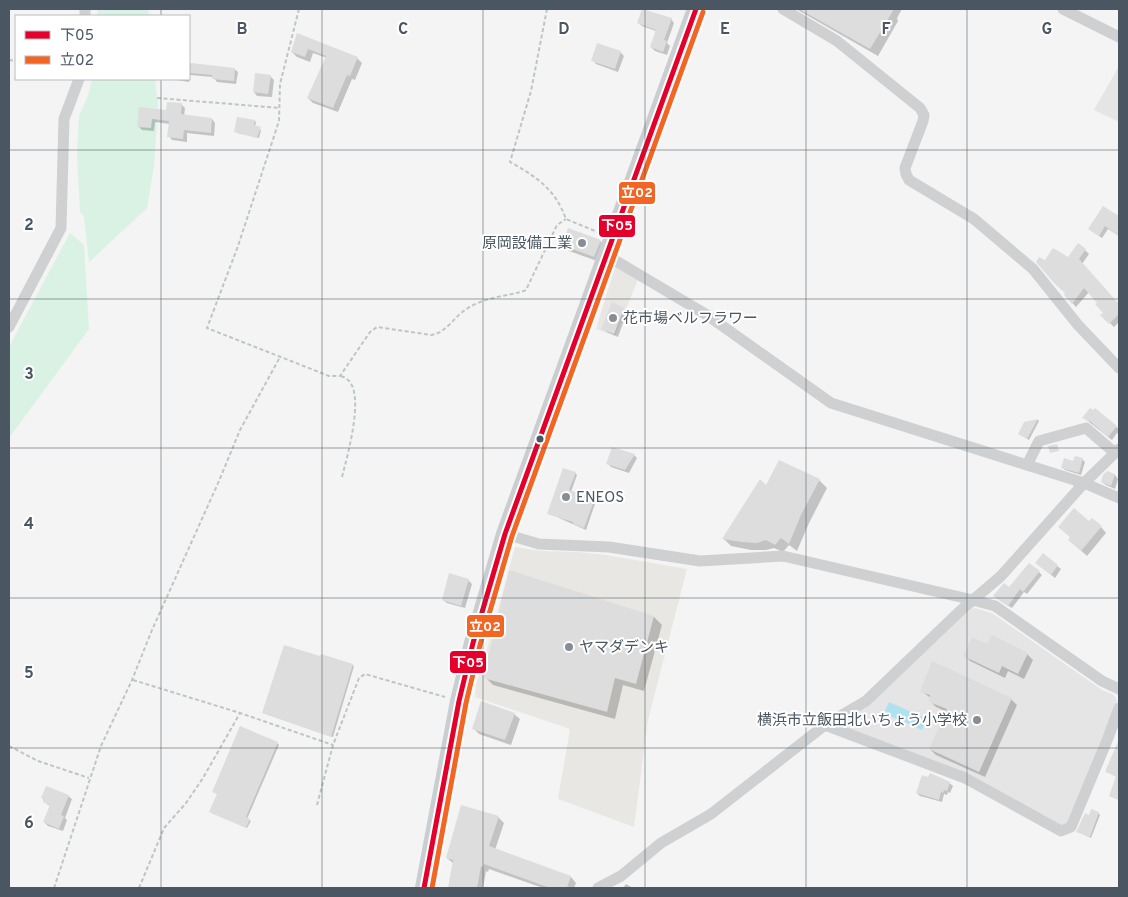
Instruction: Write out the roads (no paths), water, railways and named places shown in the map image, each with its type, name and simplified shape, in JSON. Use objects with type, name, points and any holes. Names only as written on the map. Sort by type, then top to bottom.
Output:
[{"type":"main road","points":[[424,888],[459,701],[473,643],[504,534],[696,9]]},
{"type":"street","points":[[783,9],[837,41],[920,108],[924,115],[923,121],[905,168],[909,180],[974,219],[1033,269],[1078,325],[1119,368]]},
{"type":"street","points":[[1062,9],[1119,37]]},
{"type":"street","points":[[9,327],[61,228],[64,119],[79,80]]},
{"type":"street","points":[[609,247],[831,403],[1084,483],[1119,498]]},
{"type":"street","points":[[598,888],[621,876],[661,843],[711,814],[825,725],[866,700],[1001,576],[1084,483],[1117,451],[1086,428],[1040,441],[1027,465]]},
{"type":"street","points":[[504,534],[539,544],[609,547],[700,561],[783,556],[973,600],[995,606],[1102,681],[1119,689]]},
{"type":"street","points":[[825,725],[965,778],[1061,831],[1070,826],[1119,708]]},
{"type":"water","points":[[889,702],[927,719],[922,730],[884,713]]},
{"type":"place","name":"原岡設備工業","points":[[582,243]]},
{"type":"place","name":"花市場ベルフラワー","points":[[613,318]]},
{"type":"place","name":"ENEOS","points":[[566,497]]},
{"type":"place","name":"ヤマダデンキ","points":[[569,647]]},
{"type":"place","name":"横浜市立飯田北いちょう小学校","points":[[977,720]]}]
